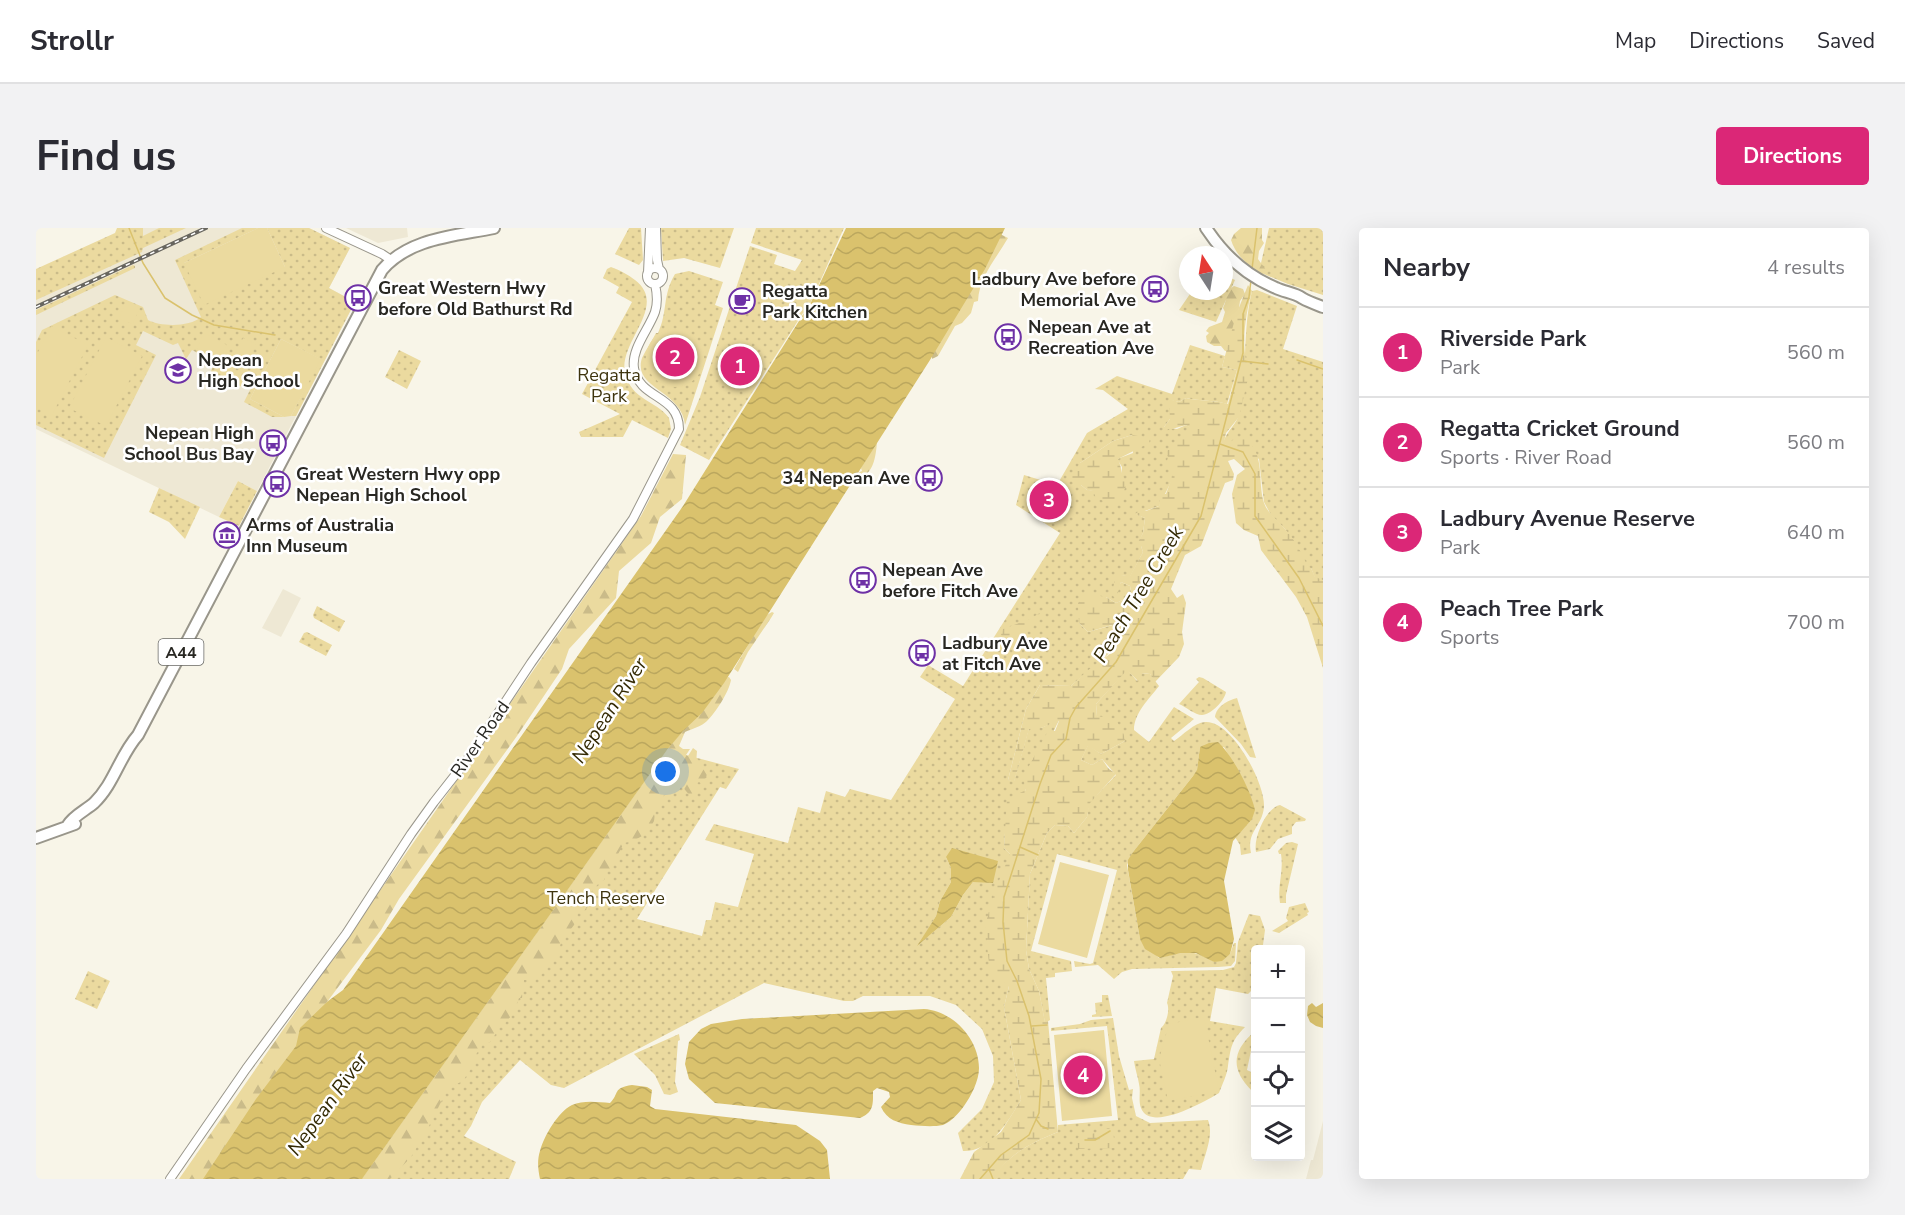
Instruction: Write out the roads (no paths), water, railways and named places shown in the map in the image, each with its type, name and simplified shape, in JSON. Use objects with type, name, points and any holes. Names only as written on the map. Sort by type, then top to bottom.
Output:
[{"type":"highway","name":"A44","points":[[36,838],[74,822],[101,795],[138,735],[382,270],[390,260],[417,244],[494,228]]},
{"type":"highway","points":[[1206,228],[1226,254],[1251,274],[1277,289],[1303,298],[1323,300]]},
{"type":"highway","points":[[1303,298],[1306,302],[1323,307]]},
{"type":"street","points":[[326,228],[390,260]]},
{"type":"street","points":[[650,228],[648,273],[649,280],[655,284],[663,278],[657,260],[656,228]]},
{"type":"street","points":[[648,273],[654,268],[659,269]]},
{"type":"street","name":"River Road","points":[[170,1179],[246,1069],[353,924],[411,834],[467,760],[531,663],[633,519],[679,429],[674,410],[668,403],[642,387],[634,368],[635,354],[656,310],[655,284]]},
{"type":"water","name":"Nepean River","points":[[846,228],[1005,228],[985,269],[930,360],[724,683],[702,713],[667,750],[362,1179],[203,1179],[256,1099],[296,1046],[300,1028],[343,990],[683,506],[806,313]]},
{"type":"water","points":[[1218,742],[1241,774],[1255,810],[1252,819],[1233,841],[1224,881],[1234,939],[1230,954],[1222,961],[1214,962],[1196,953],[1181,953],[1160,958],[1145,949],[1140,939],[1128,860],[1197,770],[1200,747]]},
{"type":"water","points":[[952,848],[998,861],[993,883],[973,882],[951,917],[917,946],[936,916],[940,901],[951,882],[951,868],[946,857]]},
{"type":"water","points":[[1312,1003],[1316,1007],[1323,1003],[1323,1028],[1310,1022],[1307,1015],[1308,1006]]},
{"type":"water","points":[[924,1009],[945,1015],[962,1028],[978,1057],[979,1073],[972,1093],[957,1114],[943,1125],[911,1125],[893,1120],[881,1107],[890,1097],[889,1092],[877,1088],[873,1091],[873,1104],[870,1110],[860,1118],[715,1103],[689,1079],[685,1064],[689,1042],[701,1029],[711,1024],[742,1019]]},
{"type":"water","points":[[632,1085],[652,1090],[650,1106],[655,1109],[796,1125],[820,1141],[827,1150],[830,1179],[540,1179],[538,1161],[542,1145],[552,1125],[562,1113],[572,1105],[581,1102],[610,1103],[619,1089]]},
{"type":"waterway","points":[[129,228],[143,263],[165,298],[192,315],[214,325],[275,335]]},
{"type":"waterway","name":"Peach Tree Creek","points":[[1252,269],[1257,228]]},
{"type":"waterway","name":"Peach Tree Creek","points":[[980,1179],[1001,1155],[1029,1135],[1039,1113],[1041,1079],[1029,1016],[1017,981],[1007,961],[1003,922],[1004,897],[1040,784],[1051,755],[1066,739],[1070,718],[1076,707],[1116,662],[1201,516],[1243,353],[1243,314],[1249,297],[1251,280]]},
{"type":"waterway","points":[[1297,360],[1323,369]]},
{"type":"waterway","points":[[1242,361],[1268,364]]},
{"type":"waterway","points":[[1220,444],[1243,452],[1255,474],[1255,516],[1299,578],[1323,626]]},
{"type":"waterway","points":[[1020,847],[1038,855]]},
{"type":"waterway","points":[[1032,1026],[1047,1025]]},
{"type":"waterway","points":[[1036,1119],[1041,1126],[1048,1129]]},
{"type":"waterway","points":[[1085,1140],[1095,1140],[1110,1131]]},
{"type":"waterway","points":[[989,1169],[993,1179]]},
{"type":"railway","points":[[36,307],[206,228]]},
{"type":"place","name":"Ladbury Ave before Memorial Ave","points":[[1155,289]]},
{"type":"place","name":"Great Western Hwy before Old Bathurst Rd","points":[[358,298]]},
{"type":"place","name":"Regatta Park Kitchen","points":[[742,301]]},
{"type":"place","name":"Nepean Ave at Recreation Ave","points":[[1008,337]]},
{"type":"place","name":"Regatta Cricket Ground","points":[[675,357]]},
{"type":"place","name":"Riverside Park","points":[[740,366]]},
{"type":"place","name":"Nepean High School","points":[[178,370]]},
{"type":"place","name":"Nepean High School Bus Bay","points":[[273,443]]},
{"type":"place","name":"34 Nepean Ave","points":[[929,478]]},
{"type":"place","name":"Great Western Hwy opp Nepean High School","points":[[277,484]]},
{"type":"place","name":"Ladbury Avenue Reserve","points":[[1049,500]]},
{"type":"place","name":"Arms of Australia Inn Museum","points":[[227,535]]},
{"type":"place","name":"Nepean Ave before Fitch Ave","points":[[863,580]]},
{"type":"place","name":"Ladbury Ave at Fitch Ave","points":[[922,653]]},
{"type":"place","name":"Peach Tree Park","points":[[1083,1075]]},
{"type":"park label","name":"Regatta Park","points":[[609,385]]},
{"type":"park label","name":"Tench Reserve","points":[[606,898]]}]
